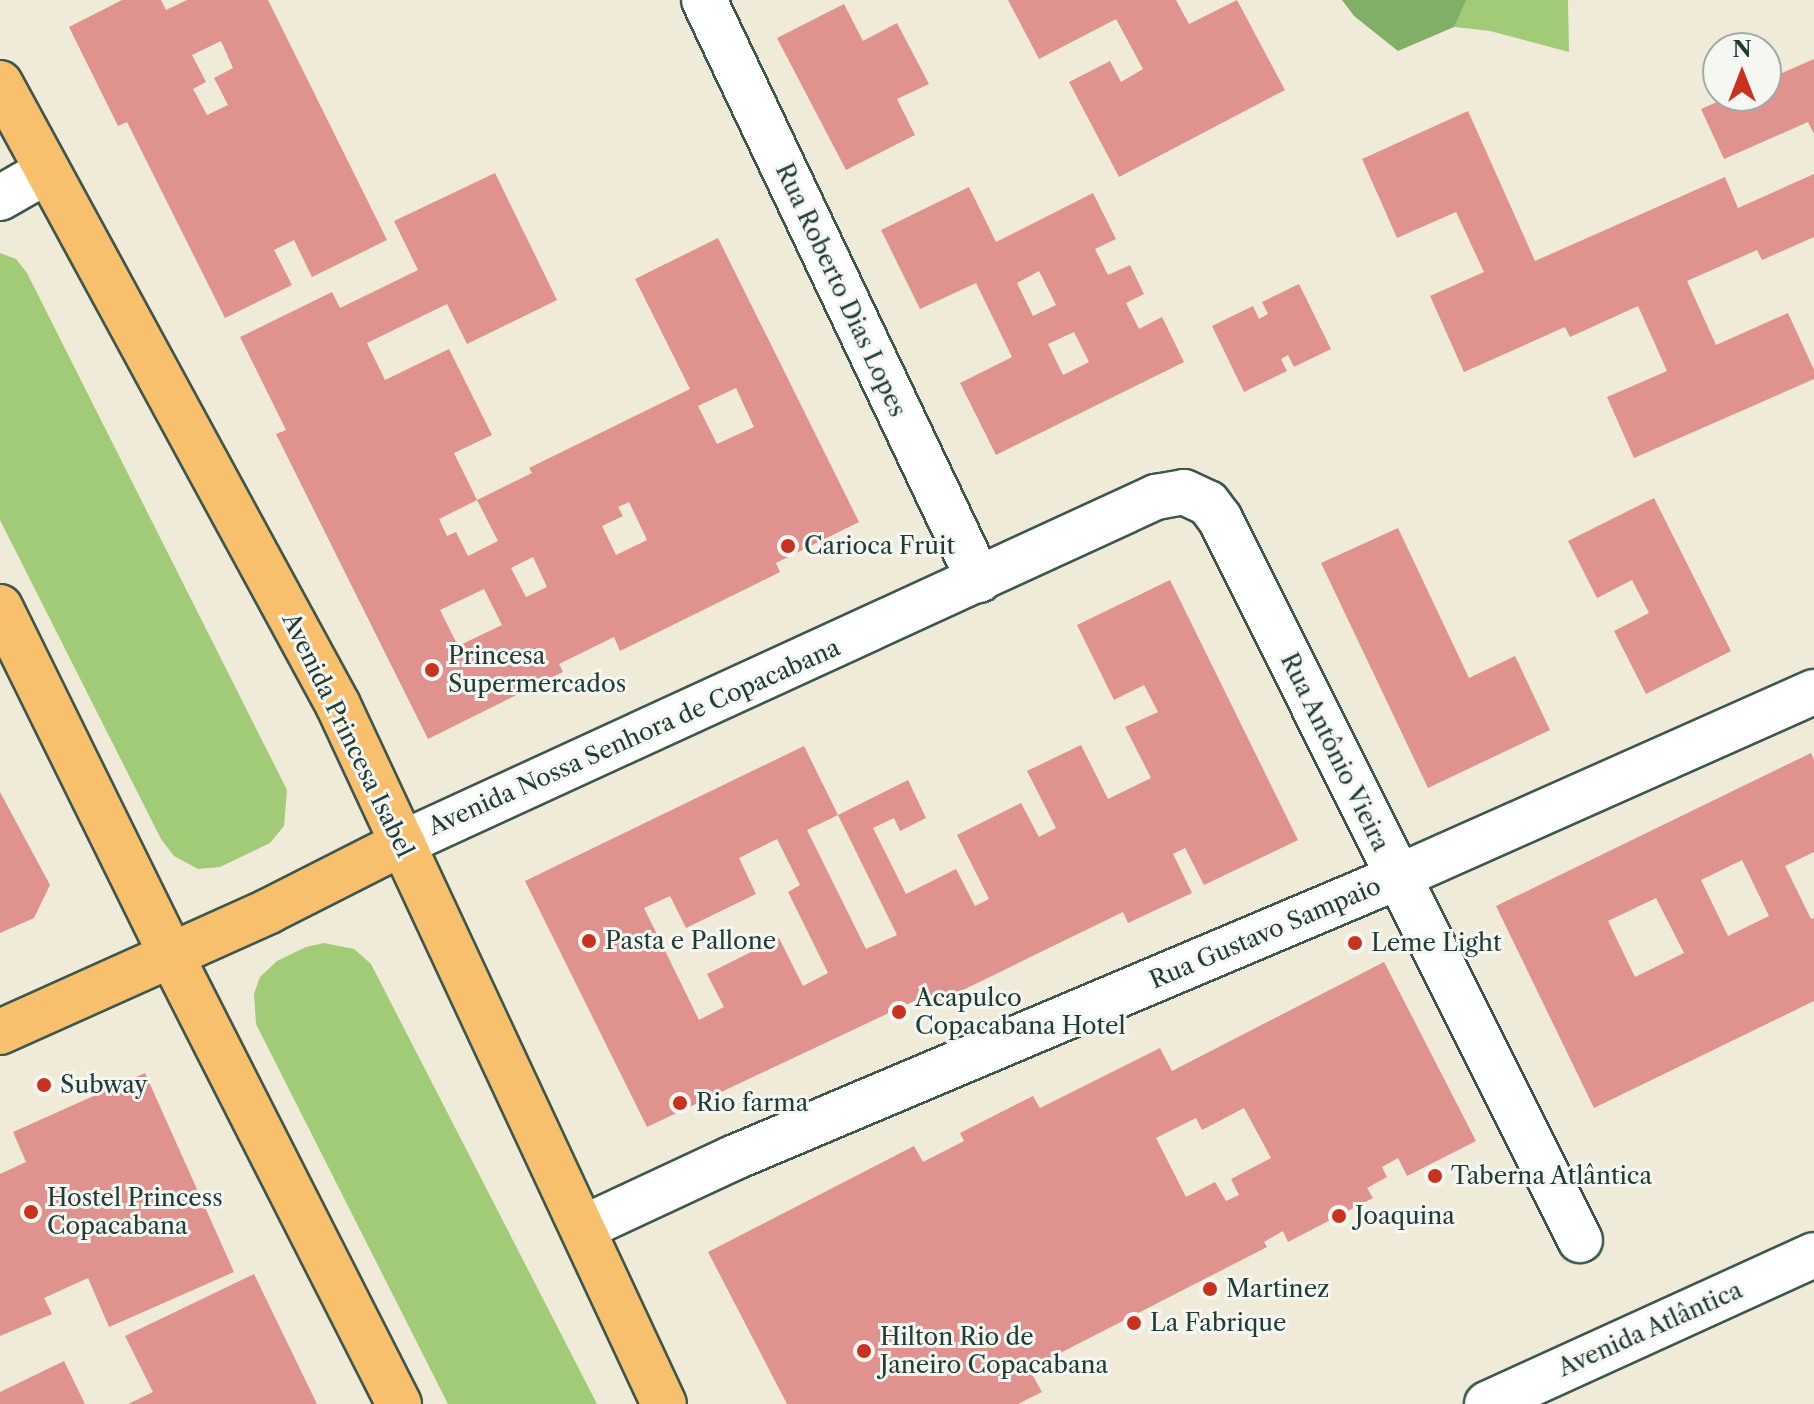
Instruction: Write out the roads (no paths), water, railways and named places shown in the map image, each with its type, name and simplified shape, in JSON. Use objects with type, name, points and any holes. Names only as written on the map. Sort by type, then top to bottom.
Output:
[{"type":"main road","name":"Avenida Princesa Isabel","points":[[0,83],[338,705],[664,1404]]},
{"type":"main road","points":[[0,607],[170,953],[399,1404]]},
{"type":"main road","name":"Avenida Nossa Senhora de Copacabana","points":[[0,1032],[269,911],[403,843]]},
{"type":"street","name":"Rua Roberto Dias Lopes","points":[[704,0],[979,580]]},
{"type":"street","points":[[0,198],[47,171]]},
{"type":"street","name":"Avenida Nossa Senhora de Copacabana","points":[[403,843],[1156,497],[1184,492]]},
{"type":"street","name":"Rua Antônio Vieira","points":[[1184,492],[1208,503],[1220,519],[1580,1240]]},
{"type":"street","name":"Rua Gustavo Sampaio","points":[[583,1228],[733,1158],[1398,877],[1814,692]]},
{"type":"street","name":"Avenida Atlântica","points":[[1487,1404],[1814,1255]]},
{"type":"place","name":"Carioca Fruit","points":[[788,546]]},
{"type":"place","name":"Princesa Supermercados","points":[[432,670]]},
{"type":"place","name":"Pasta e Pallone","points":[[589,941]]},
{"type":"place","name":"Leme Light","points":[[1355,943]]},
{"type":"place","name":"Acapulco Copacabana Hotel","points":[[899,1012]]},
{"type":"place","name":"Subway","points":[[44,1085]]},
{"type":"place","name":"Rio farma","points":[[680,1103]]},
{"type":"place","name":"Taberna Atlântica","points":[[1435,1176]]},
{"type":"place","name":"Hostel Princess Copacabana","points":[[31,1212]]},
{"type":"place","name":"Joaquina","points":[[1339,1216]]},
{"type":"place","name":"Martinez","points":[[1210,1289]]},
{"type":"place","name":"La Fabrique","points":[[1134,1323]]},
{"type":"place","name":"Hilton Rio de Janeiro Copacabana","points":[[864,1351]]}]
